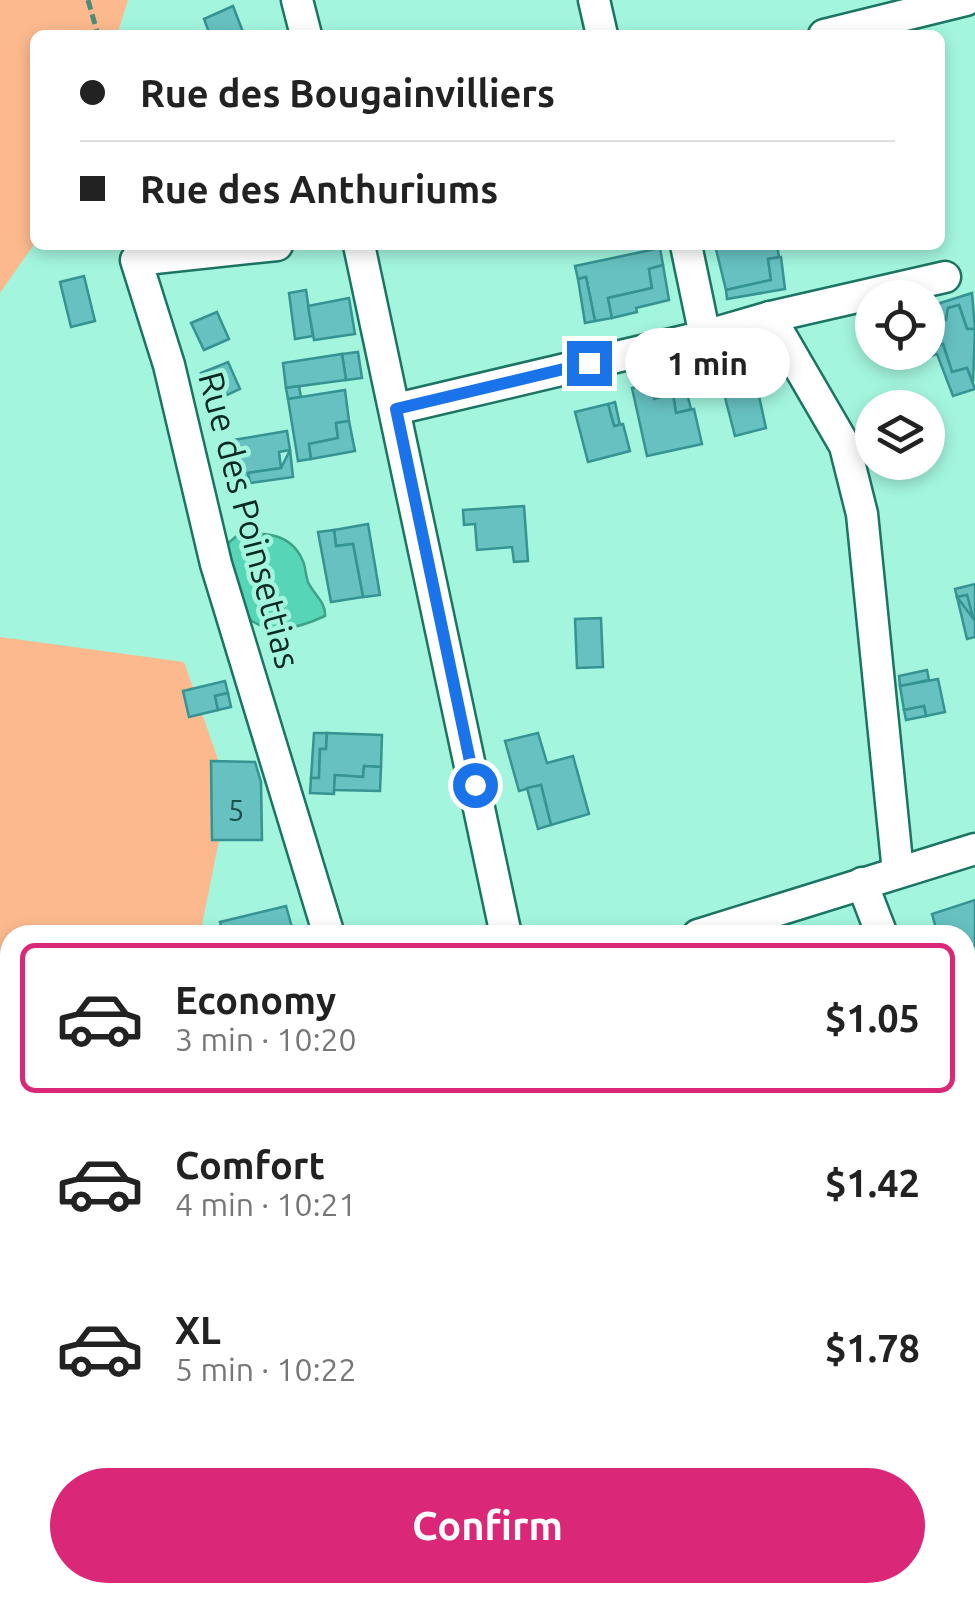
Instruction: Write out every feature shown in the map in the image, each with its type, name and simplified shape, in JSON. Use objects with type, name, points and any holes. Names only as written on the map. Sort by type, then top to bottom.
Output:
[{"type":"street","points":[[297,0],[305,30]]},
{"type":"street","points":[[594,0],[601,30]]},
{"type":"street","points":[[844,30],[966,0]]},
{"type":"street","name":"Rue des Poinsettias","points":[[230,250],[136,260],[169,365],[216,564],[325,925]]},
{"type":"street","points":[[360,250],[504,925]]},
{"type":"street","points":[[687,250],[705,336]]},
{"type":"street","points":[[396,409],[945,277]]},
{"type":"street","points":[[770,317],[846,446],[856,479],[898,872]]},
{"type":"street","points":[[730,925],[975,850]]},
{"type":"street","points":[[862,883],[878,925]]},
{"type":"path","points":[[88,0],[97,30]]},
{"type":"shaded area","points":[[0,0],[128,0],[119,30],[30,30],[30,250],[0,293]]},
{"type":"shaded area","points":[[240,533],[267,534],[291,544],[303,562],[325,616],[295,627],[274,628],[254,623],[245,616],[225,546]]},
{"type":"shaded area","points":[[0,637],[184,662],[229,791],[202,925],[0,925]]},
{"type":"building","points":[[233,6],[242,30],[208,30],[204,19]]},
{"type":"building","points":[[651,250],[660,250],[663,265],[649,269],[652,288],[608,298],[612,318],[595,321],[586,277],[578,279],[575,266]]},
{"type":"building","points":[[716,250],[778,250],[779,257],[768,259],[771,280],[726,290]]},
{"type":"building","points":[[781,257],[785,289],[727,299],[726,290],[771,280],[768,259]]},
{"type":"building","points":[[663,265],[669,300],[612,318],[608,298],[652,288],[649,269]]},
{"type":"building","points":[[84,276],[95,321],[71,327],[60,282]]},
{"type":"building","points":[[586,277],[595,321],[585,323],[578,279]]},
{"type":"building","points":[[306,290],[313,336],[295,339],[289,293]]},
{"type":"building","points":[[972,293],[975,329],[967,329],[959,305],[948,308],[945,319],[945,301]]},
{"type":"building","points":[[349,298],[355,334],[314,340],[308,306]]},
{"type":"building","points":[[959,305],[967,329],[975,329],[973,382],[967,368],[952,372],[945,350],[948,308]]},
{"type":"building","points":[[217,312],[229,339],[204,350],[191,323]]},
{"type":"building","points":[[945,350],[952,372],[967,368],[975,389],[953,396],[943,370]]},
{"type":"building","points":[[358,352],[362,378],[346,380],[342,354]]},
{"type":"building","points":[[342,354],[346,380],[286,388],[283,363]]},
{"type":"building","points":[[228,362],[240,389],[214,401],[201,373]]},
{"type":"building","points":[[683,378],[691,409],[676,413],[673,394],[654,399],[652,386]]},
{"type":"building","points":[[755,378],[766,428],[735,436],[722,386]]},
{"type":"building","points":[[651,384],[654,399],[673,394],[676,413],[694,409],[702,444],[647,456],[632,388]]},
{"type":"building","points":[[299,386],[301,397],[288,399],[286,388]]},
{"type":"building","points":[[345,390],[349,421],[336,423],[338,438],[309,444],[311,459],[298,461],[288,399]]},
{"type":"building","points":[[615,402],[620,425],[614,426],[608,404]]},
{"type":"building","points":[[608,404],[614,426],[623,424],[630,451],[588,462],[575,412]]},
{"type":"building","points":[[349,421],[355,451],[311,459],[309,444],[338,438],[336,423]]},
{"type":"building","points":[[287,431],[290,450],[279,452],[281,468],[248,473],[250,483],[240,485],[233,440]]},
{"type":"building","points":[[290,450],[293,477],[250,483],[248,473],[281,468]]},
{"type":"building","points":[[524,506],[528,561],[514,562],[512,547],[477,550],[475,524],[464,525],[463,510]]},
{"type":"building","points":[[368,524],[380,595],[363,597],[353,544],[336,546],[334,530]]},
{"type":"building","points":[[334,530],[336,546],[353,544],[363,597],[331,602],[318,532]]},
{"type":"building","points":[[975,584],[974,622],[967,595],[957,597],[955,589]]},
{"type":"building","points":[[967,595],[974,622],[957,597]]},
{"type":"building","points":[[957,597],[975,621],[975,637],[967,639]]},
{"type":"building","points":[[601,618],[603,667],[577,668],[575,619]]},
{"type":"building","points":[[927,670],[929,680],[900,686],[899,676]]},
{"type":"building","points":[[938,679],[945,712],[926,716],[924,706],[904,710],[900,686]]},
{"type":"building","points":[[225,681],[228,693],[215,696],[218,710],[189,717],[183,691]]},
{"type":"building","points":[[228,693],[231,707],[218,710],[215,696]]},
{"type":"building","points":[[924,706],[926,716],[906,720],[904,710]]},
{"type":"building","points":[[314,733],[327,733],[326,749],[320,749],[319,778],[311,778]]},
{"type":"building","points":[[327,733],[382,735],[381,767],[364,766],[363,777],[335,775],[334,794],[310,793],[311,778],[319,778],[320,749],[326,749]]},
{"type":"building","points":[[538,733],[547,763],[573,756],[589,814],[551,825],[541,785],[519,791],[505,741]]},
{"type":"building","points":[[211,761],[255,762],[261,782],[262,840],[212,840]]},
{"type":"building","points":[[364,766],[381,767],[380,791],[334,790],[335,775],[363,777]]},
{"type":"building","points":[[541,785],[551,825],[538,829],[527,788]]},
{"type":"building","points":[[975,900],[975,925],[935,925],[932,914]]},
{"type":"building","points":[[286,906],[291,925],[221,925],[220,922]]},
{"type":"route","points":[[475,785],[396,409],[589,363]]}]
